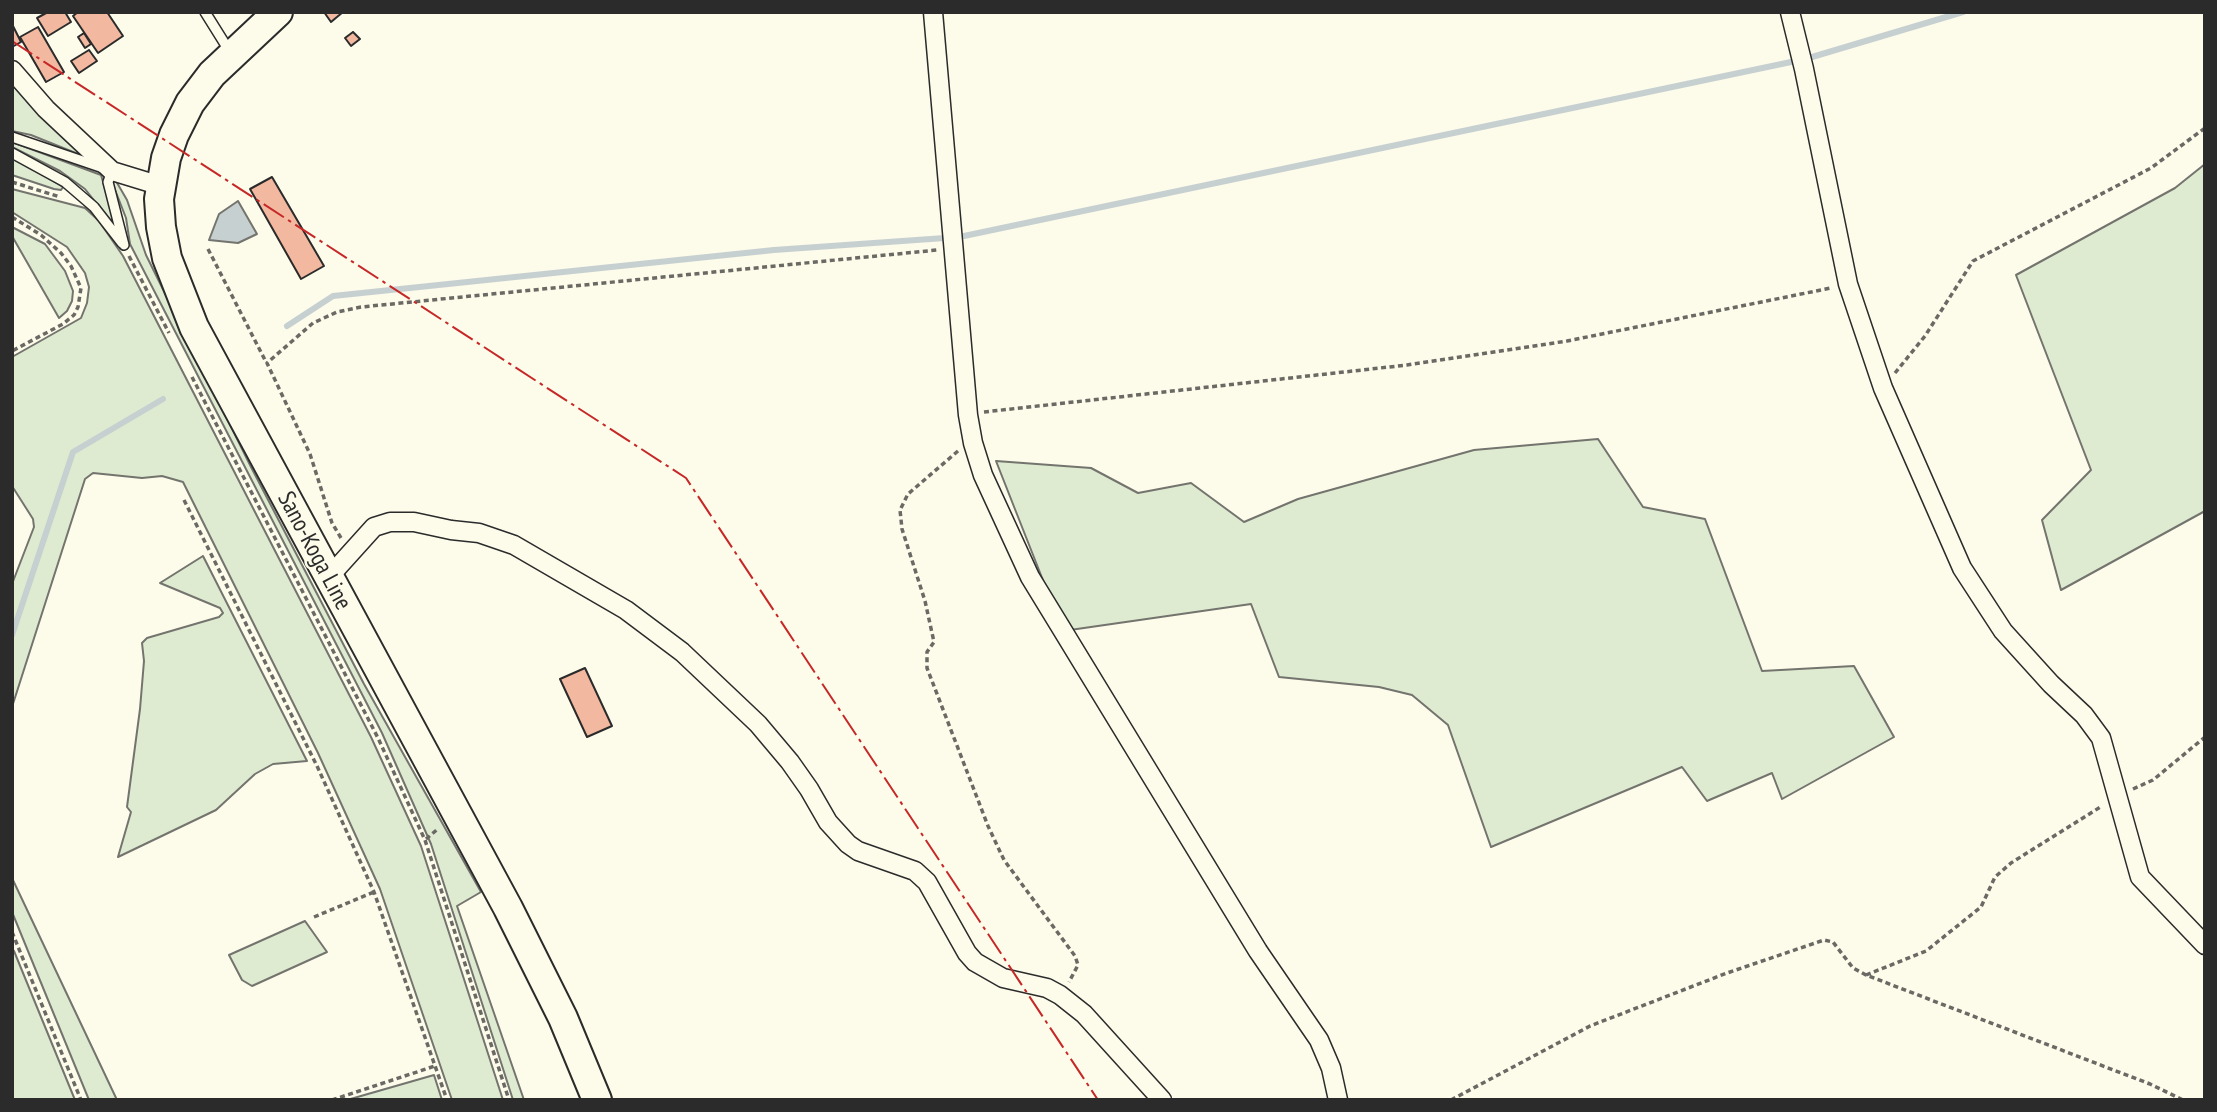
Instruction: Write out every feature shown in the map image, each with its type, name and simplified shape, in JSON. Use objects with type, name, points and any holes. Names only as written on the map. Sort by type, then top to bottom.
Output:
[{"type":"main road","name":"Sano-Koga Line","points":[[278,12],[212,74],[190,103],[174,135],[160,186],[163,243],[172,274],[194,327],[508,908],[563,1018],[597,1100]]},
{"type":"street","points":[[933,12],[968,415],[973,443],[984,475],[1030,577],[1258,951],[1319,1040],[1331,1068],[1338,1100]]},
{"type":"street","points":[[1790,12],[1848,284],[1883,388],[1962,568],[2003,631],[2051,684],[2084,715],[2101,738],[2140,877],[2205,945]]},
{"type":"street","points":[[12,70],[46,109],[112,171],[160,186]]},
{"type":"street","points":[[327,574],[337,568],[374,527],[390,522],[414,522],[479,533],[505,541],[626,610],[682,652],[758,724],[790,762],[828,822],[848,844],[915,871],[927,882],[967,953],[975,962],[1003,978],[1047,988],[1060,995],[1084,1014],[1162,1100]]},
{"type":"lane","points":[[205,12],[232,55]]},
{"type":"lane","points":[[12,137],[112,171],[108,182],[124,245]]},
{"type":"lane","points":[[12,153],[65,182],[79,193],[94,207],[124,245]]},
{"type":"path","points":[[1883,388],[1925,336],[1973,261],[2151,168],[2205,128]]},
{"type":"path","points":[[12,182],[64,198],[79,193]]},
{"type":"path","points":[[12,217],[41,235],[61,253],[71,266],[81,288],[74,315],[63,324],[12,351]]},
{"type":"path","points":[[124,245],[170,334]]},
{"type":"path","points":[[267,363],[313,323],[337,312],[361,307],[954,248]]},
{"type":"path","points":[[208,249],[310,454],[332,523],[351,551]]},
{"type":"path","points":[[968,415],[1408,365],[1567,341],[1848,284]]},
{"type":"path","points":[[187,368],[378,738],[425,840],[509,1100]]},
{"type":"path","points":[[973,443],[951,454],[908,494],[900,510],[902,529],[925,601],[934,642],[927,652],[927,667],[988,826],[1011,871],[1075,956],[1075,974],[1060,995]]},
{"type":"path","points":[[184,500],[317,766],[373,892],[447,1100]]},
{"type":"path","points":[[1866,975],[1926,951],[1981,907],[1994,877],[2011,863],[2118,796],[2153,780],[2205,737]]},
{"type":"path","points":[[425,840],[446,823]]},
{"type":"path","points":[[314,917],[373,892]]},
{"type":"path","points":[[12,932],[81,1100]]},
{"type":"path","points":[[1451,1100],[1590,1026],[1727,973],[1824,940],[1833,942],[1853,968],[1866,975],[2150,1084],[2183,1100]]},
{"type":"path","points":[[332,1100],[435,1066]]},
{"type":"green space","points":[[12,84],[32,106],[93,160],[31,135],[12,131]]},
{"type":"green space","points":[[12,142],[101,175],[114,219],[113,224],[85,189],[60,171],[12,147]]},
{"type":"green space","points":[[12,158],[63,187],[61,190],[54,189],[12,175]]},
{"type":"green space","points":[[2205,164],[2205,511],[2061,590],[2042,520],[2091,470],[2016,275],[2175,188]]},
{"type":"green space","points":[[116,181],[127,200],[146,255],[251,467],[364,684],[481,892],[457,906],[524,1100],[513,1100],[431,844],[382,733],[130,244],[126,218],[112,182]]},
{"type":"green space","points":[[12,189],[85,208],[99,221],[123,256],[371,737],[421,846],[503,1100],[452,1100],[380,889],[318,753],[183,482],[162,476],[142,478],[93,473],[85,479],[12,707],[12,584],[34,527],[33,519],[12,486],[12,357],[81,318],[89,287],[85,273],[67,247],[12,212]]},
{"type":"green space","points":[[12,227],[45,244],[65,271],[73,291],[72,301],[67,311],[59,318],[12,236]]},
{"type":"green space","points":[[1598,439],[1643,507],[1705,519],[1762,671],[1854,666],[1894,737],[1782,799],[1772,773],[1707,801],[1682,767],[1491,847],[1448,725],[1412,695],[1379,687],[1279,677],[1251,604],[1063,631],[996,461],[1091,468],[1138,493],[1191,483],[1244,522],[1298,499],[1474,450]]},
{"type":"green space","points":[[203,556],[307,761],[273,764],[255,774],[216,810],[118,857],[131,812],[127,807],[140,709],[144,661],[142,643],[147,638],[219,617],[223,613],[220,608],[160,583]]},
{"type":"green space","points":[[12,878],[117,1100],[89,1100],[12,912]]},
{"type":"green space","points":[[305,921],[327,952],[252,986],[242,980],[229,955]]},
{"type":"green space","points":[[12,949],[14,951],[75,1100],[12,1100]]},
{"type":"green space","points":[[434,1075],[442,1100],[347,1100]]},
{"type":"shaded area","points":[[238,201],[257,234],[238,243],[209,240],[219,214]]},
{"type":"building","points":[[48,12],[65,12],[71,22],[48,36],[37,18]]},
{"type":"building","points":[[78,12],[107,12],[123,36],[98,53],[73,16]]},
{"type":"building","points":[[324,12],[343,12],[331,22]]},
{"type":"building","points":[[12,24],[21,42],[12,47]]},
{"type":"building","points":[[38,27],[64,72],[46,82],[20,37]]},
{"type":"building","points":[[353,32],[360,39],[351,46],[345,38]]},
{"type":"building","points":[[84,33],[91,44],[85,48],[78,37]]},
{"type":"building","points":[[89,50],[97,61],[79,73],[71,61]]},
{"type":"building","points":[[272,177],[324,266],[301,279],[250,189]]},
{"type":"building","points":[[585,668],[612,726],[587,737],[560,679]]},
{"type":"waterway","points":[[1812,57],[1963,12]]},
{"type":"waterway","points":[[964,236],[1791,62]]},
{"type":"waterway","points":[[287,326],[333,296],[774,250],[945,238]]},
{"type":"waterway","points":[[12,635],[73,452],[163,399]]},
{"type":"power","points":[[12,41],[686,478],[1098,1100]]}]
